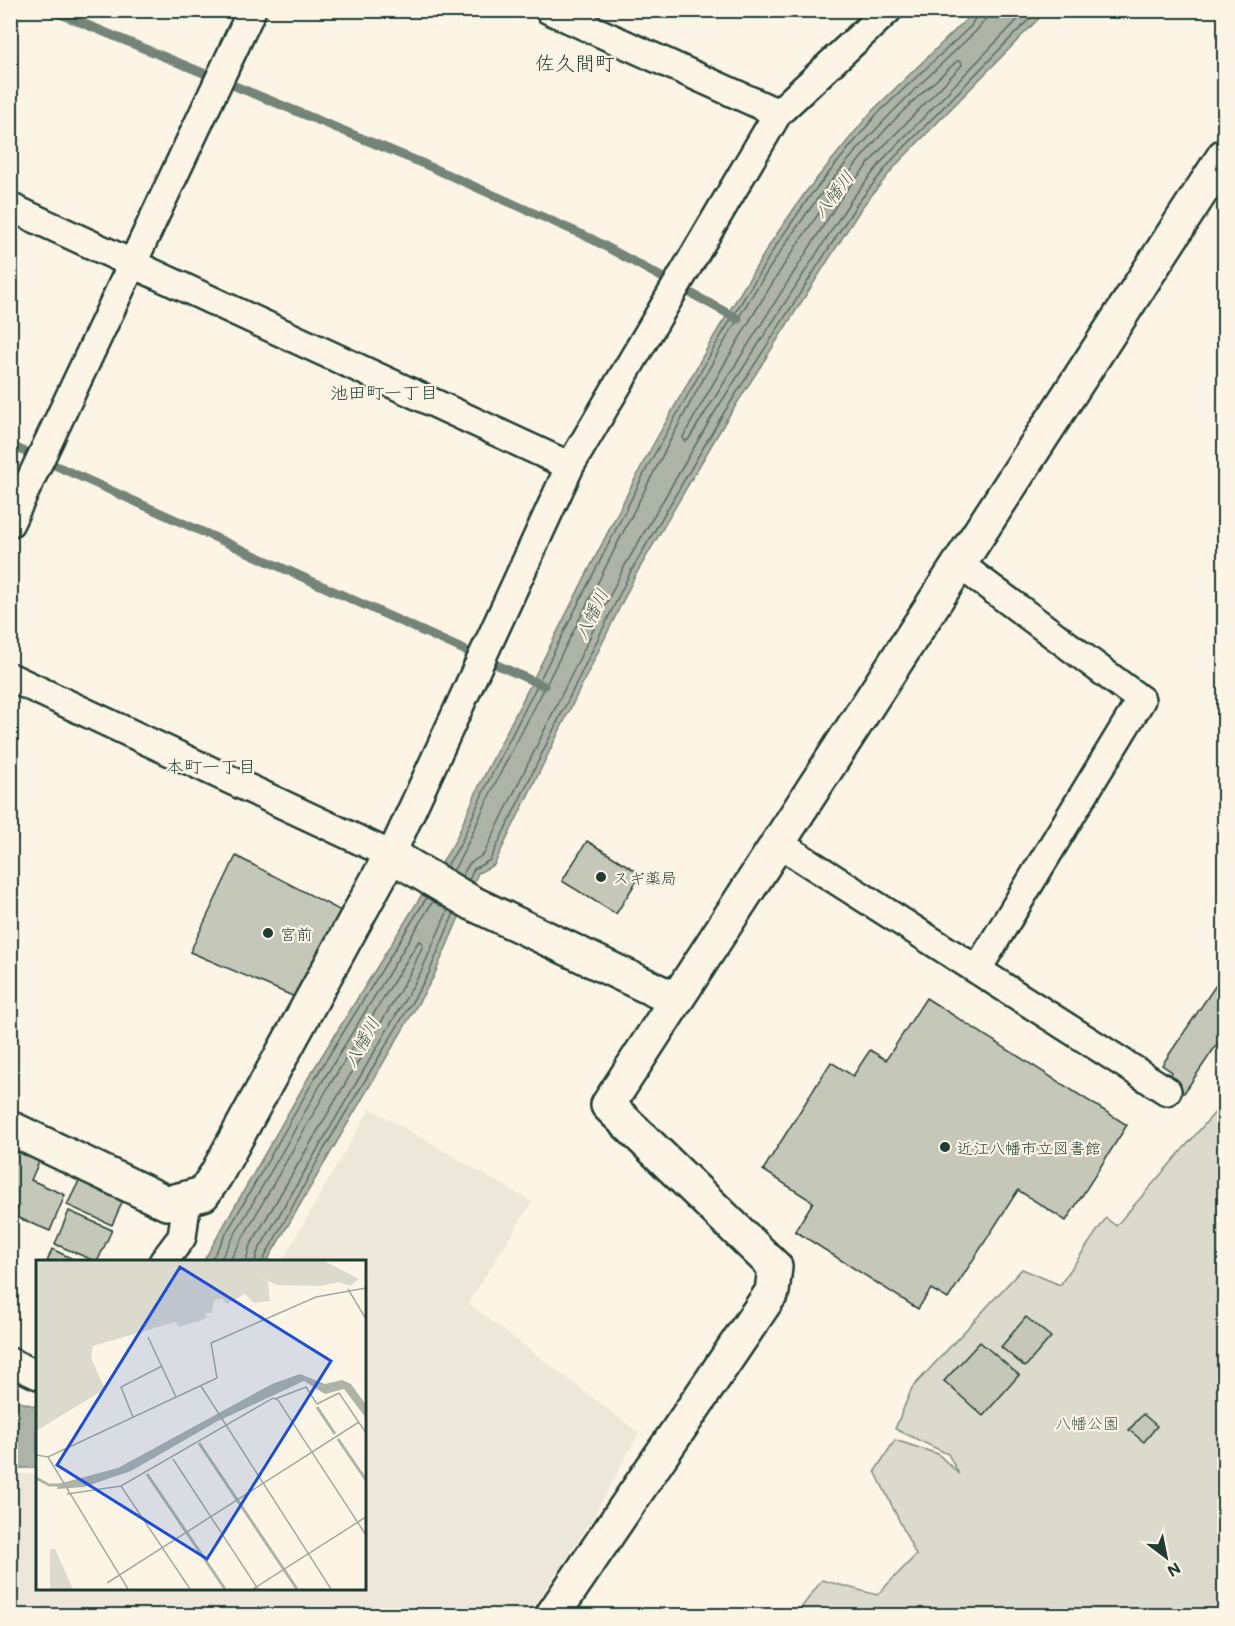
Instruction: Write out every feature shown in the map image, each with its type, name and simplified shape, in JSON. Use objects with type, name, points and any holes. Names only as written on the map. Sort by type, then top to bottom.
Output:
[{"type":"street","points":[[10,524],[252,10]]},
{"type":"street","points":[[549,10],[778,113]]},
{"type":"street","points":[[10,1128],[167,1203],[203,1194],[216,1175],[391,855],[570,466],[778,113],[888,10]]},
{"type":"street","points":[[552,1616],[772,1292],[775,1267],[608,1105],[1224,156]]},
{"type":"street","points":[[10,207],[570,466]]},
{"type":"street","points":[[959,564],[1141,700],[977,970]]},
{"type":"street","points":[[10,677],[391,855],[472,903],[676,1000]]},
{"type":"street","points":[[778,843],[1167,1091]]},
{"type":"street","points":[[165,1260],[182,1238],[187,1199]]},
{"type":"street","points":[[10,1362],[36,1374]]},
{"type":"shaded area","points":[[370,1108],[532,1202],[468,1303],[639,1433],[591,1521],[528,1615],[11,1615],[11,1474],[36,1474],[36,1590],[366,1590],[366,1260],[283,1260]]},
{"type":"green space","name":"八幡公園","points":[[1224,1102],[1224,1615],[795,1616],[822,1580],[877,1595],[916,1555],[875,1471],[895,1440],[938,1454],[959,1474],[948,1454],[895,1429],[912,1388],[1022,1269],[1060,1285],[1106,1218],[1116,1226]]},
{"type":"water","name":"八幡川","points":[[975,11],[1046,11],[897,164],[862,207],[725,422],[636,574],[494,865],[478,873],[433,978],[268,1260],[204,1260],[310,1075],[454,843],[480,784],[644,461],[713,338],[772,241],[805,193],[872,111]]},
{"type":"water","points":[[11,1399],[36,1407],[36,1468],[11,1468]]},
{"type":"building","name":"スギ薬局","points":[[587,841],[641,874],[616,914],[562,881]]},
{"type":"building","name":"宮前","points":[[236,856],[347,914],[302,1000],[190,952]]},
{"type":"building","points":[[1224,973],[1224,1034],[1184,1093],[1167,1081],[1172,1072],[1162,1065]]},
{"type":"building","name":"近江八幡市立図書館","points":[[926,998],[1127,1125],[1066,1221],[1018,1190],[948,1299],[931,1289],[918,1309],[795,1231],[813,1202],[763,1170],[831,1062],[853,1076],[870,1050],[886,1060]]},
{"type":"building","points":[[10,1141],[42,1155],[31,1180],[65,1195],[50,1231],[14,1216],[18,1208],[10,1204]]},
{"type":"building","points":[[80,1179],[124,1198],[112,1225],[67,1205]]},
{"type":"building","points":[[69,1211],[112,1230],[98,1260],[92,1260],[55,1244]]},
{"type":"building","points":[[52,1249],[75,1260],[48,1260]]},
{"type":"building","points":[[1026,1317],[1051,1337],[1025,1367],[1001,1347]]},
{"type":"building","points":[[980,1342],[1019,1375],[983,1416],[944,1381]]},
{"type":"building","points":[[1143,1414],[1157,1426],[1144,1442],[1129,1430]]},
{"type":"waterway","points":[[51,10],[424,164],[590,238],[738,319]]},
{"type":"waterway","points":[[10,445],[544,686]]},
{"type":"place","name":"スギ薬局","points":[[601,877]]},
{"type":"place","name":"宮前","points":[[268,933]]},
{"type":"place","name":"近江八幡市立図書館","points":[[945,1147]]},
{"type":"district","name":"佐久間町","points":[[575,62]]},
{"type":"district","name":"池田町一丁目","points":[[384,392]]},
{"type":"district","name":"本町一丁目","points":[[211,766]]}]
